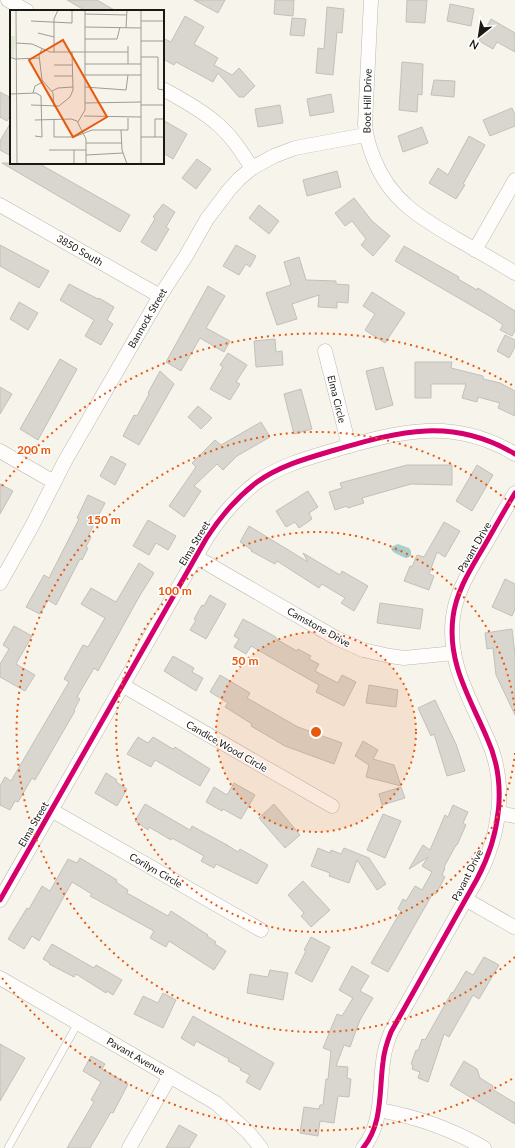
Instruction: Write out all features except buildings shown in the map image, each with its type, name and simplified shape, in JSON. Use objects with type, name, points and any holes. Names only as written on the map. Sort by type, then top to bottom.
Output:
[{"type":"street","points":[[8,0],[25,10]]},
{"type":"street","name":"Boot Hill Drive","points":[[371,0],[365,135],[382,176],[398,199],[422,219],[515,272]]},
{"type":"street","points":[[164,90],[216,122],[235,142],[252,168]]},
{"type":"street","name":"Bannock Street","points":[[0,583],[32,526],[54,482],[160,296],[219,203],[238,179],[252,168],[274,156],[295,148],[365,135]]},
{"type":"street","points":[[475,250],[515,180]]},
{"type":"street","name":"3850 South","points":[[0,205],[160,296]]},
{"type":"street","name":"Elma Circle","points":[[325,351],[349,446]]},
{"type":"street","name":"Elma Street","points":[[0,900],[196,557],[220,519],[236,501],[257,483],[273,472],[292,463],[349,446],[398,434],[430,431],[461,434],[475,437],[500,446],[515,454]]},
{"type":"street","points":[[0,451],[54,482]]},
{"type":"street","name":"Pavant Drive","points":[[362,1148],[368,1141],[375,1127],[379,1110],[383,1061],[387,1041],[480,873],[493,841],[498,813],[498,781],[493,754],[488,740],[458,673],[454,653],[453,618],[459,594],[468,574],[515,493]]},
{"type":"street","name":"Camstone Drive","points":[[196,557],[336,638],[363,650],[404,658],[454,653]]},
{"type":"street","name":"Candice Wood Circle","points":[[122,685],[332,806]]},
{"type":"street","name":"Corilyn Circle","points":[[51,810],[261,930]]},
{"type":"street","points":[[498,813],[515,816]]},
{"type":"street","points":[[466,899],[514,927]]},
{"type":"street","name":"Pavant Avenue","points":[[0,978],[216,1103],[248,1132],[261,1148]]},
{"type":"street","points":[[129,1148],[170,1076]]},
{"type":"street","points":[[379,1110],[410,1116],[430,1122],[459,1134],[484,1148]]},
{"type":"lane","points":[[8,1148],[78,1023]]},
{"type":"water","points":[[398,544],[409,548],[411,551],[411,556],[406,558],[394,552],[391,548]]},
{"type":"cycle path","points":[[0,900],[206,539],[229,508],[249,488],[266,476],[295,463],[359,443],[404,433],[448,431],[470,435],[492,442],[515,454]]},
{"type":"cycle path","points":[[363,1148],[374,1129],[377,1118],[383,1058],[391,1032],[477,879],[485,862],[496,827],[499,791],[498,773],[494,755],[461,680],[453,650],[452,634],[453,617],[457,599],[464,581],[515,493]]}]
